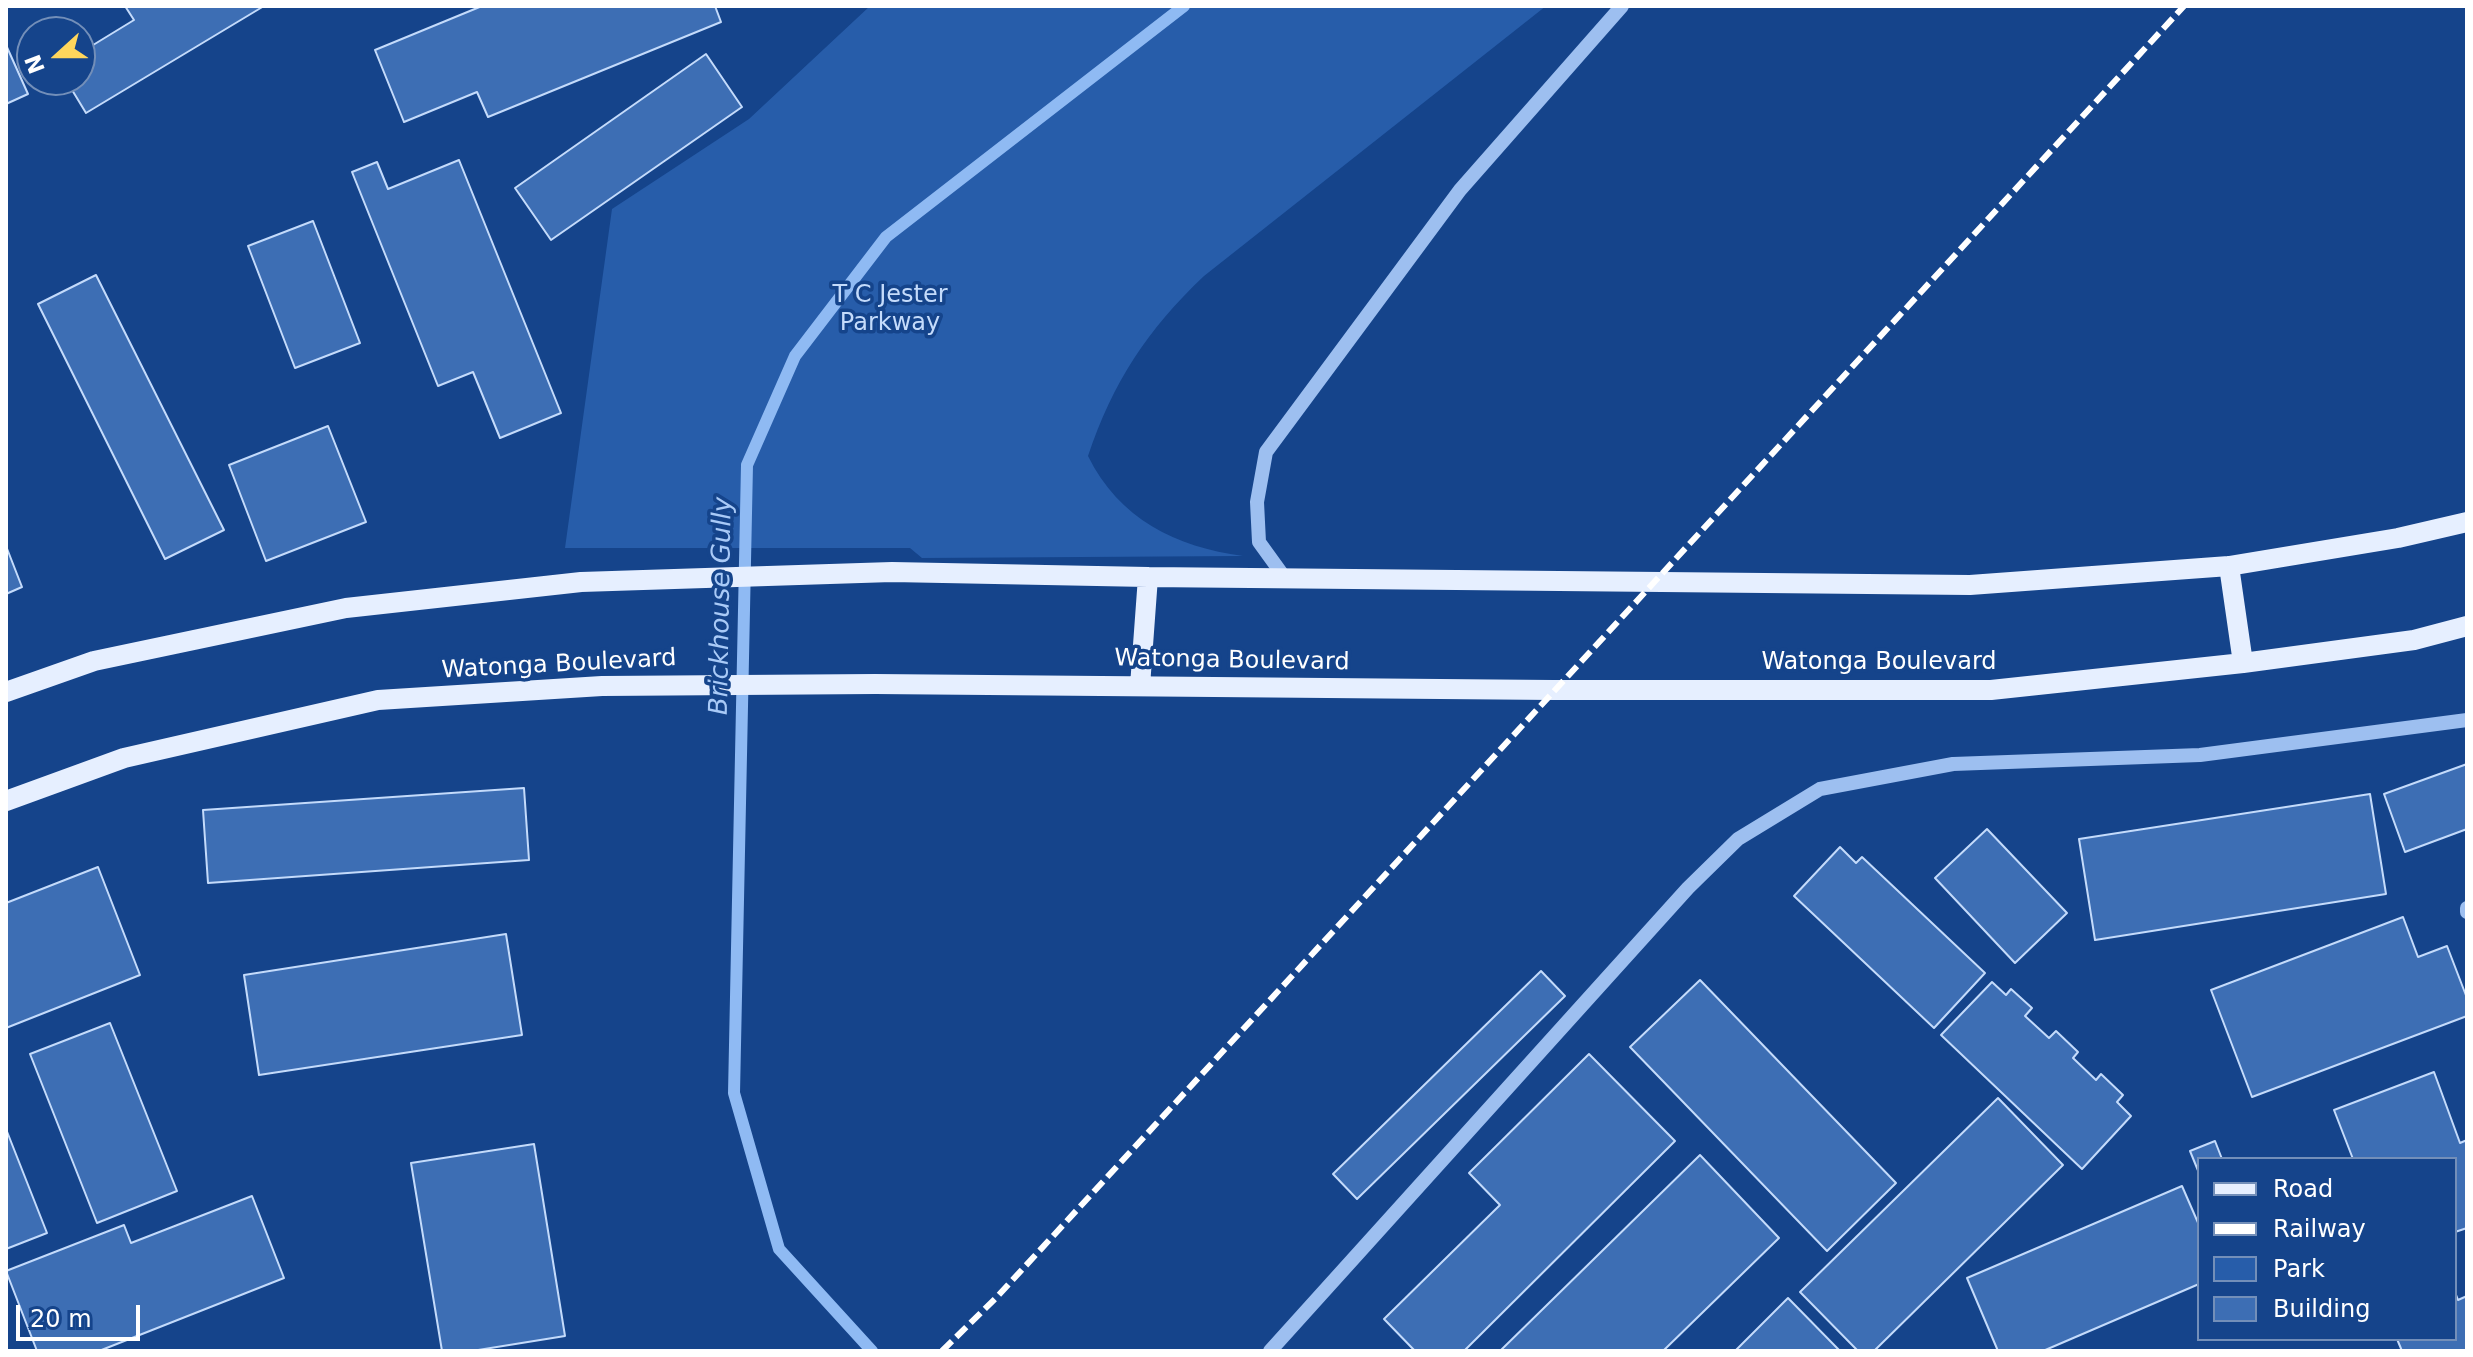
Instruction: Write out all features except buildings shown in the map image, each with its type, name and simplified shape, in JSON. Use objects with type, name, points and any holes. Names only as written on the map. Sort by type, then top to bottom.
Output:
[{"type":"main road","points":[[6,692],[94,661],[346,608],[581,582],[892,572],[1970,585],[2229,566],[2398,538],[2467,522]]},
{"type":"main road","points":[[2229,566],[2243,663]]},
{"type":"main road","points":[[1140,686],[1148,577]]},
{"type":"main road","name":"Watonga Boulevard","points":[[6,801],[124,758],[378,700],[602,686],[875,684],[1538,690],[1991,690],[2243,663],[2414,640],[2467,626]]},
{"type":"lane","points":[[1285,578],[1259,542],[1257,502],[1266,452],[1460,190],[1622,6]]},
{"type":"lane","points":[[1270,1351],[1688,888],[1738,839],[1820,789],[1953,764],[2200,755],[2467,720]]},
{"type":"green space","name":"T C Jester Parkway","points":[[870,6],[1546,6],[1204,276],[1165,316],[1121,381],[1088,456],[1101,478],[1133,513],[1152,526],[1195,545],[1243,556],[922,558],[910,548],[565,548],[612,209],[749,119]]},
{"type":"waterway","name":"Brickhouse Gully","points":[[872,1351],[779,1249],[734,1093],[747,465],[795,356],[886,237],[1184,6]]},
{"type":"railway","points":[[942,1351],[996,1298],[2184,6]]}]
